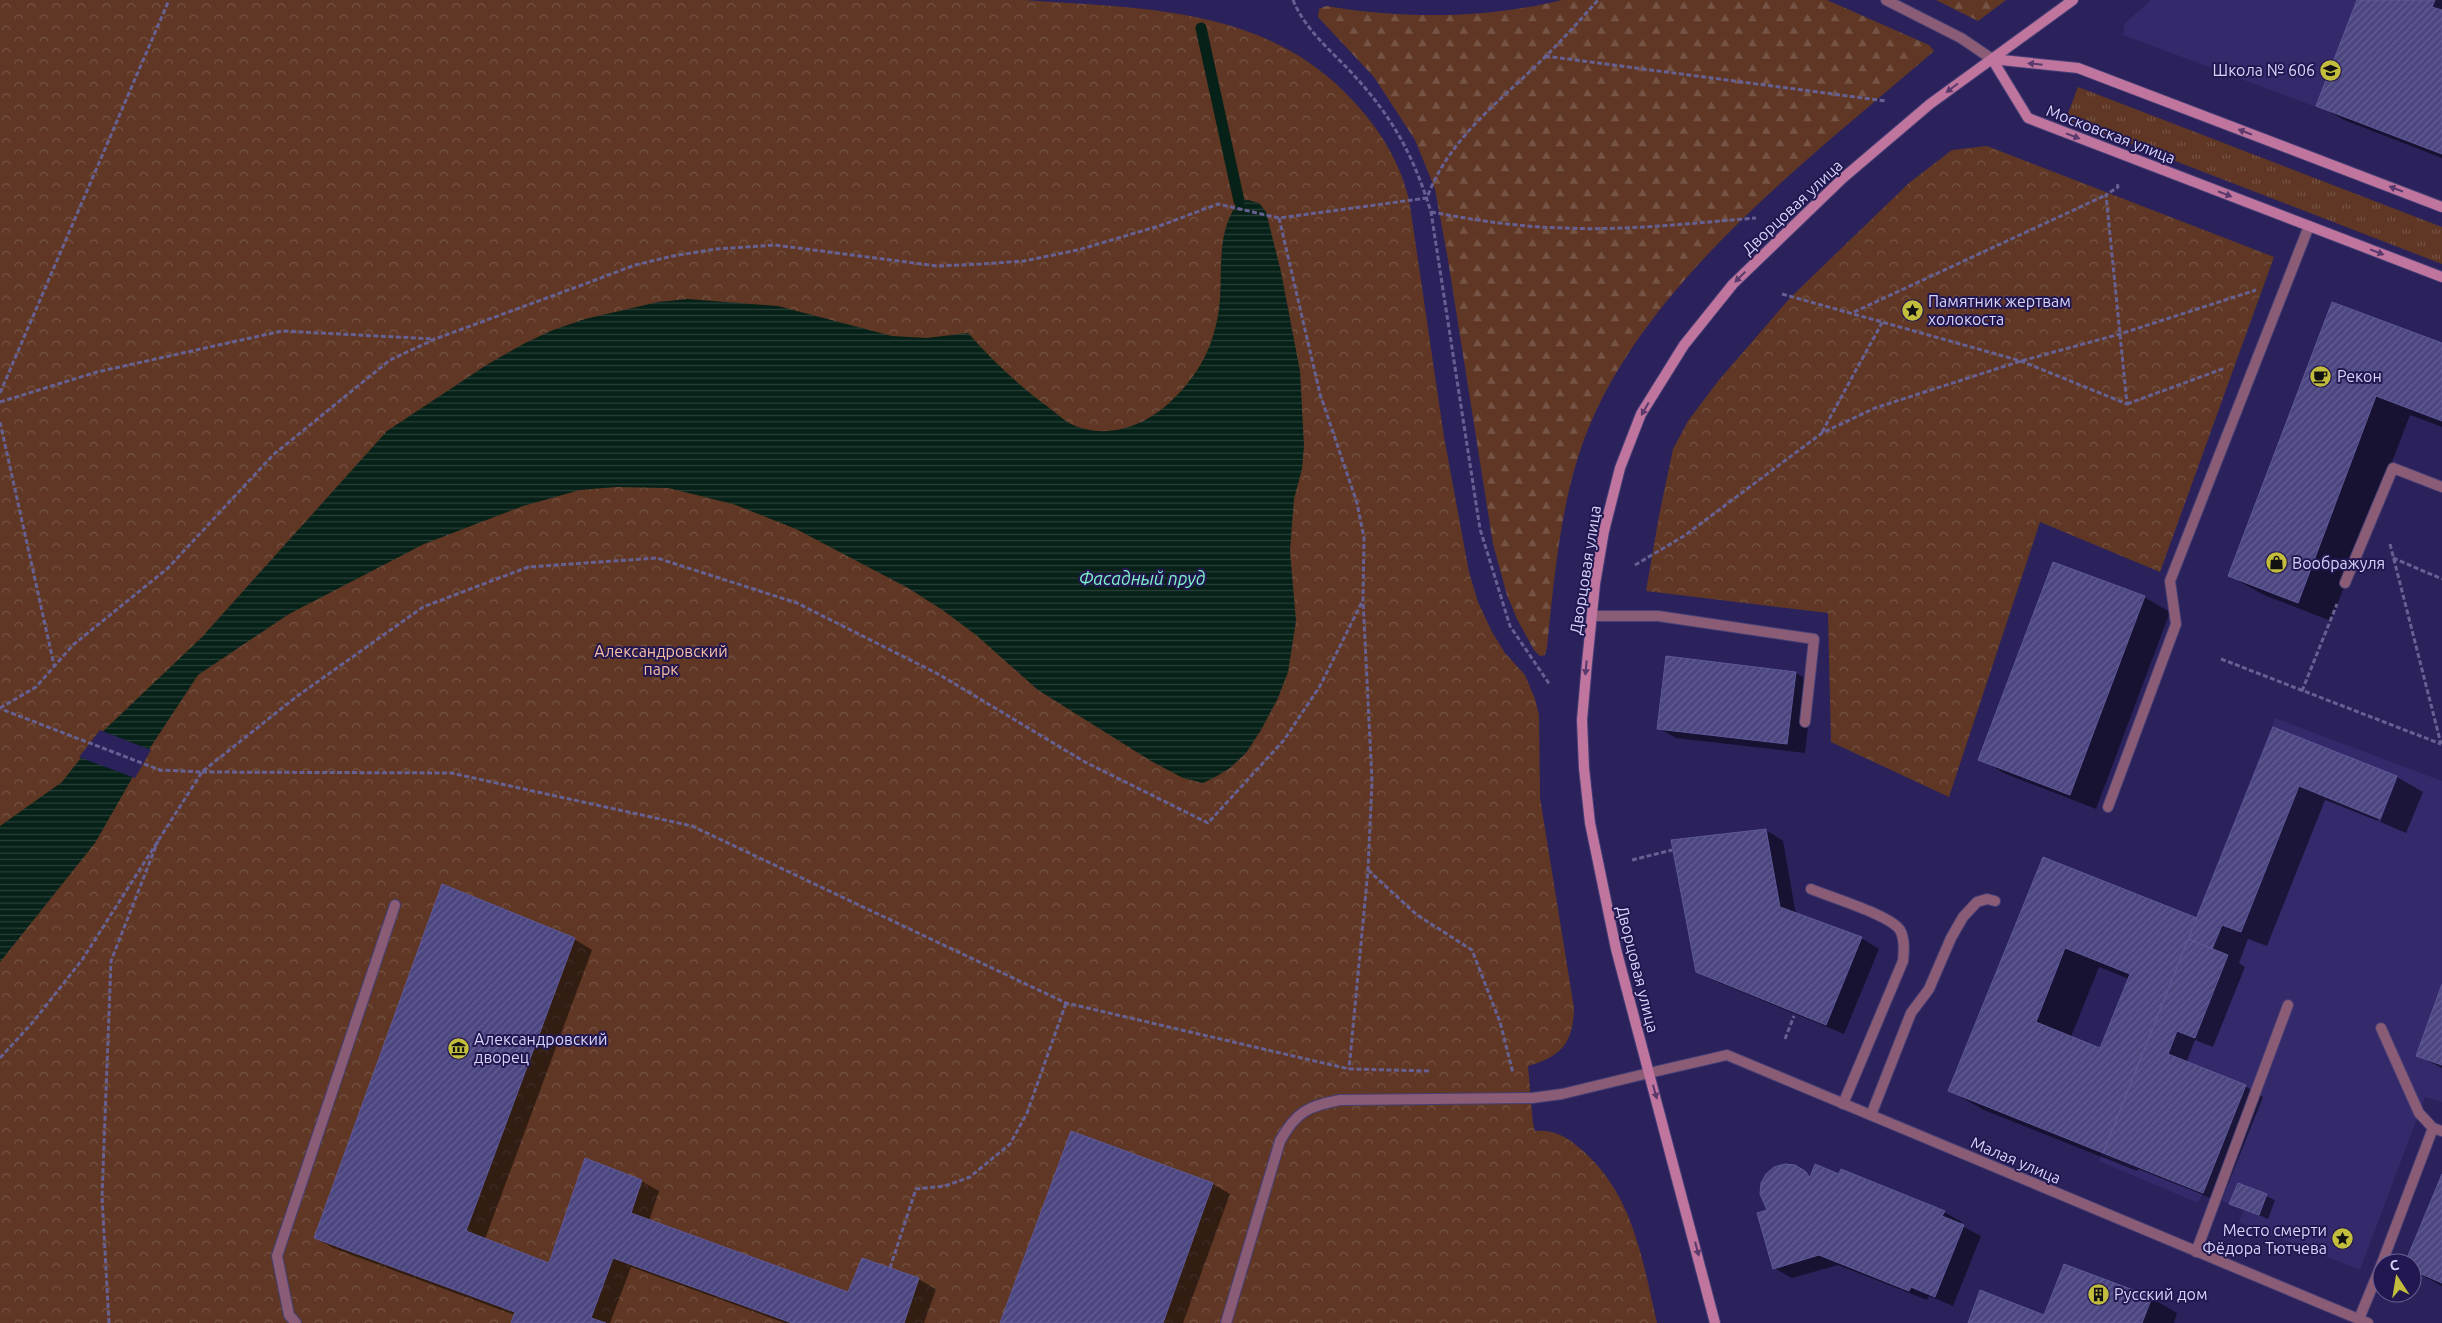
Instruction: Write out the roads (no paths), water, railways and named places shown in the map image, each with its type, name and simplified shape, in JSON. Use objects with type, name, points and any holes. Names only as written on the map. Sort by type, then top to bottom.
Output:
[{"type":"main road","name":"Дворцовая улица","points":[[1715,1323],[1616,949],[1590,823],[1584,768],[1582,720],[1592,616],[1604,531],[1620,468],[1641,414],[1684,345],[1734,284],[1843,178],[1930,104],[2073,0]]},
{"type":"main road","points":[[1992,59],[2078,68],[2442,207]]},
{"type":"main road","name":"Московская улица","points":[[1992,59],[2028,118],[2442,277]]},
{"type":"street","points":[[1886,0],[1961,38],[1992,59]]},
{"type":"street","points":[[2108,807],[2176,624],[2170,581],[2309,226]]},
{"type":"street","points":[[2345,583],[2393,468],[2442,487]]},
{"type":"street","points":[[1592,616],[1658,616],[1814,639],[1806,722]]},
{"type":"street","points":[[1811,890],[1890,920],[1900,930],[1904,945],[1903,960],[1842,1104]]},
{"type":"street","points":[[1871,1115],[1912,1013],[1929,989],[1950,938],[1963,917],[1977,902],[1987,899],[1995,900]]},
{"type":"street","points":[[296,1323],[289,1315],[278,1256],[395,906]]},
{"type":"street","points":[[2196,1252],[2288,1005]]},
{"type":"street","points":[[2381,1028],[2420,1113],[2437,1129],[2386,1253]]},
{"type":"street","name":"Малая улица","points":[[1226,1323],[1280,1141],[1289,1124],[1302,1111],[1318,1104],[1340,1100],[1532,1098],[1562,1094],[1727,1055],[2364,1321]]},
{"type":"street","points":[[2364,1321],[2372,1295]]},
{"type":"water","name":"Фасадный пруд","points":[[1248,200],[1259,203],[1266,212],[1281,272],[1300,371],[1304,446],[1302,469],[1294,499],[1290,551],[1296,621],[1288,672],[1278,698],[1246,753],[1230,768],[1217,776],[1203,783],[1183,778],[1151,761],[1038,690],[976,635],[944,611],[908,588],[796,529],[733,504],[668,488],[616,487],[580,490],[523,506],[424,544],[289,614],[198,675],[146,754],[95,843],[0,962],[0,826],[62,782],[98,736],[202,637],[387,431],[488,364],[553,330],[585,319],[658,302],[688,299],[778,306],[892,336],[927,338],[968,333],[1016,381],[1064,420],[1082,428],[1096,431],[1123,429],[1160,411],[1186,385],[1199,367],[1209,347],[1216,325],[1225,230],[1230,216],[1239,201]]},
{"type":"waterway","points":[[1201,28],[1239,201]]},
{"type":"place","name":"Школа № 606","points":[[2331,70]]},
{"type":"place","name":"Памятник жертвам холокоста","points":[[1912,310]]},
{"type":"place","name":"Рекон","points":[[2321,376]]},
{"type":"place","name":"Воображуля","points":[[2276,563]]},
{"type":"place","name":"Александровский дворец","points":[[458,1048]]},
{"type":"place","name":"Место смерти Фёдора Тютчева","points":[[2343,1239]]},
{"type":"place","name":"Русский дом","points":[[2098,1294]]},
{"type":"park label","name":"Александровский парк","points":[[661,660]]}]
